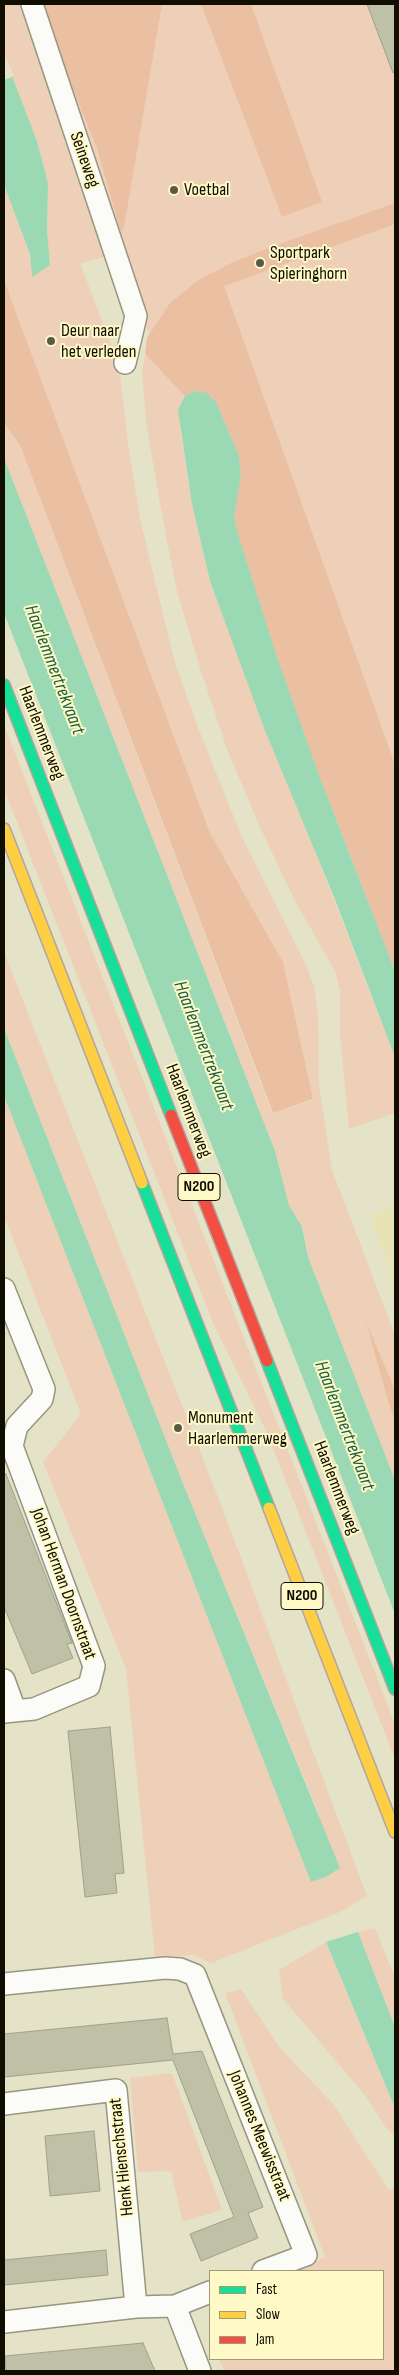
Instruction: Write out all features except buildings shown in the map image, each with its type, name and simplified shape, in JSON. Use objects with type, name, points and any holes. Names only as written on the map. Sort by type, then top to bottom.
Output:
[{"type":"main road","name":"Haarlemmerweg","points":[[4,685],[395,1689]]},
{"type":"main road","name":"N200","points":[[4,830],[395,1832]]},
{"type":"street","name":"Seineweg","points":[[32,4],[136,316],[125,363]]},
{"type":"street","points":[[4,1290],[44,1389],[42,1399],[10,1423]]},
{"type":"street","name":"Johan Herman Doornstraat","points":[[9,1711],[34,1709],[89,1686],[94,1666],[12,1446],[10,1423]]},
{"type":"street","points":[[4,1680],[9,1711]]},
{"type":"street","name":"Johannes Meewisstraat","points":[[4,1984],[165,1968],[195,1975],[306,2255],[266,2270]]},
{"type":"street","name":"Henk Hienschstraat","points":[[4,2104],[116,2090],[136,2307]]},
{"type":"street","points":[[4,2322],[136,2307],[175,2306],[209,2292]]},
{"type":"street","points":[[175,2306],[200,2371]]},
{"type":"shaded area","name":"Sportpark Spieringhorn","points":[[4,4],[395,4],[395,961],[215,521],[179,422],[192,504],[210,581],[395,1057],[395,1113],[349,1129],[340,1035],[340,991],[335,971],[294,899],[259,825],[227,749],[197,659],[176,587],[146,421],[142,372],[145,354],[162,371],[101,197],[114,255],[80,263],[119,366],[128,444],[140,519],[175,663],[199,730],[241,835],[307,967],[314,987],[318,1017],[319,1085],[332,1170],[395,1335],[395,1390],[367,1327],[395,1421],[395,1480],[308,1257],[302,1227],[289,1205],[275,1151],[4,458],[4,423],[20,445],[272,1113],[313,1100],[283,962],[210,833],[4,280],[4,185],[30,254],[32,276],[50,265],[47,229],[48,183],[37,141],[4,55]]},
{"type":"shaded area","points":[[38,4],[162,4],[124,227],[121,232],[97,148]]},
{"type":"shaded area","points":[[201,4],[251,4],[322,202],[282,217]]},
{"type":"shaded area","points":[[395,203],[395,224],[224,286],[395,765],[395,971],[319,775],[276,654],[237,531],[234,516],[241,476],[239,456],[216,402],[211,396],[195,391],[185,396],[145,354],[147,338],[170,303],[200,279],[231,263],[271,247]]},
{"type":"shaded area","points":[[4,280],[210,833],[283,962],[313,1099],[273,1113],[20,445],[4,423]]},
{"type":"shaded area","points":[[4,725],[395,1724],[395,1759],[267,1433],[213,1323],[4,789]]},
{"type":"shaded area","points":[[4,952],[223,1510],[367,1896],[340,1912],[211,1963],[193,1955],[155,1957],[126,1669],[43,1462],[81,1414],[4,1216],[4,1096],[312,1881],[326,1877],[318,1812],[182,1481],[4,1028]]},
{"type":"shaded area","points":[[395,1205],[395,1287],[369,1214]]},
{"type":"shaded area","points":[[366,1322],[395,1390],[395,1421],[388,1401]]},
{"type":"shaded area","points":[[375,1928],[395,1978],[395,2027],[358,1932]]},
{"type":"shaded area","points":[[326,1942],[395,2108],[395,2136],[386,2128],[364,2094],[283,1999],[279,1970]]},
{"type":"shaded area","points":[[241,1989],[280,2048],[333,2104],[389,2190],[395,2187],[395,2370],[224,2371],[219,2360],[384,2360],[384,2270],[298,2270],[325,2257],[225,1993]]},
{"type":"shaded area","points":[[172,2073],[222,2210],[183,2222],[171,2171],[138,2172],[130,2078]]},
{"type":"water","points":[[4,55],[37,141],[48,183],[47,229],[50,265],[32,277],[30,254],[4,185]]},
{"type":"water","points":[[195,391],[207,393],[216,402],[239,456],[241,476],[234,516],[237,531],[276,654],[319,775],[395,971],[395,1057],[334,897],[264,728],[210,581],[192,504],[178,410],[185,396]]},
{"type":"water","name":"Haarlemmertrekvaart","points":[[4,458],[275,1151],[289,1205],[302,1227],[308,1257],[395,1480],[395,1614],[4,613]]},
{"type":"water","points":[[4,1028],[182,1481],[340,1868],[326,1877],[311,1882],[4,1096]]},
{"type":"water","points":[[358,1932],[395,2027],[395,2108],[326,1942]]},
{"type":"pier","points":[[4,53],[14,76],[4,80]]},
{"type":"traffic: fast","points":[[4,685],[171,1115]]},
{"type":"traffic: fast","points":[[142,1183],[269,1508]]},
{"type":"traffic: fast","points":[[267,1361],[395,1689]]},
{"type":"traffic: slow","points":[[4,829],[142,1183]]},
{"type":"traffic: slow","points":[[269,1508],[395,1832]]},
{"type":"traffic: jam","points":[[171,1115],[267,1361]]},
{"type":"place","name":"Voetbal","points":[[174,190]]},
{"type":"place","name":"Sportpark Spieringhorn","points":[[260,263]]},
{"type":"place","name":"Deur naar het verleden","points":[[51,341]]},
{"type":"place","name":"Monument Haarlemmerweg","points":[[178,1428]]}]
